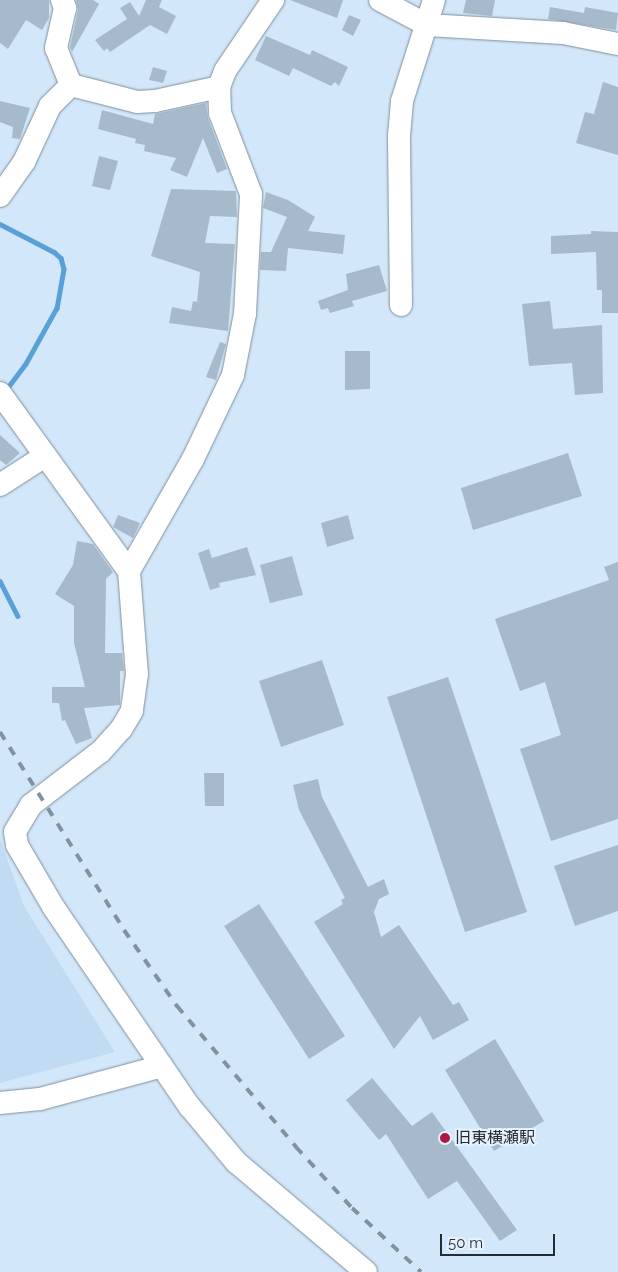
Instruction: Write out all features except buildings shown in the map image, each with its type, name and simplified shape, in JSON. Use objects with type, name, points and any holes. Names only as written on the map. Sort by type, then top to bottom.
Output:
[{"type":"street","points":[[62,0],[65,8],[56,48],[62,68],[71,85],[137,102],[155,101],[219,87]]},
{"type":"street","points":[[129,571],[193,459],[233,375],[245,314],[251,194],[220,112],[219,87],[225,71],[273,0]]},
{"type":"street","points":[[380,0],[427,25],[563,33],[618,44]]},
{"type":"street","points":[[401,305],[400,128],[402,101],[434,0]]},
{"type":"street","points":[[0,196],[24,162],[50,106],[71,85]]},
{"type":"street","points":[[4,399],[129,571],[137,674],[132,711],[121,729],[100,752],[30,805],[15,832],[17,845],[36,880],[190,1107],[236,1162],[366,1272]]},
{"type":"street","points":[[0,485],[45,456]]},
{"type":"street","points":[[0,1103],[40,1099],[162,1066]]},
{"type":"shaded area","points":[[0,839],[24,906],[115,1052],[0,1083]]},
{"type":"waterway","points":[[0,224],[54,252],[61,258],[64,269],[57,308],[26,364],[7,389]]},
{"type":"waterway","points":[[0,581],[18,616]]},
{"type":"railway","points":[[0,732],[124,930],[177,1006],[296,1147],[352,1208],[421,1272]]},
{"type":"place","name":"旧東横瀬駅","points":[[445,1138]]}]
